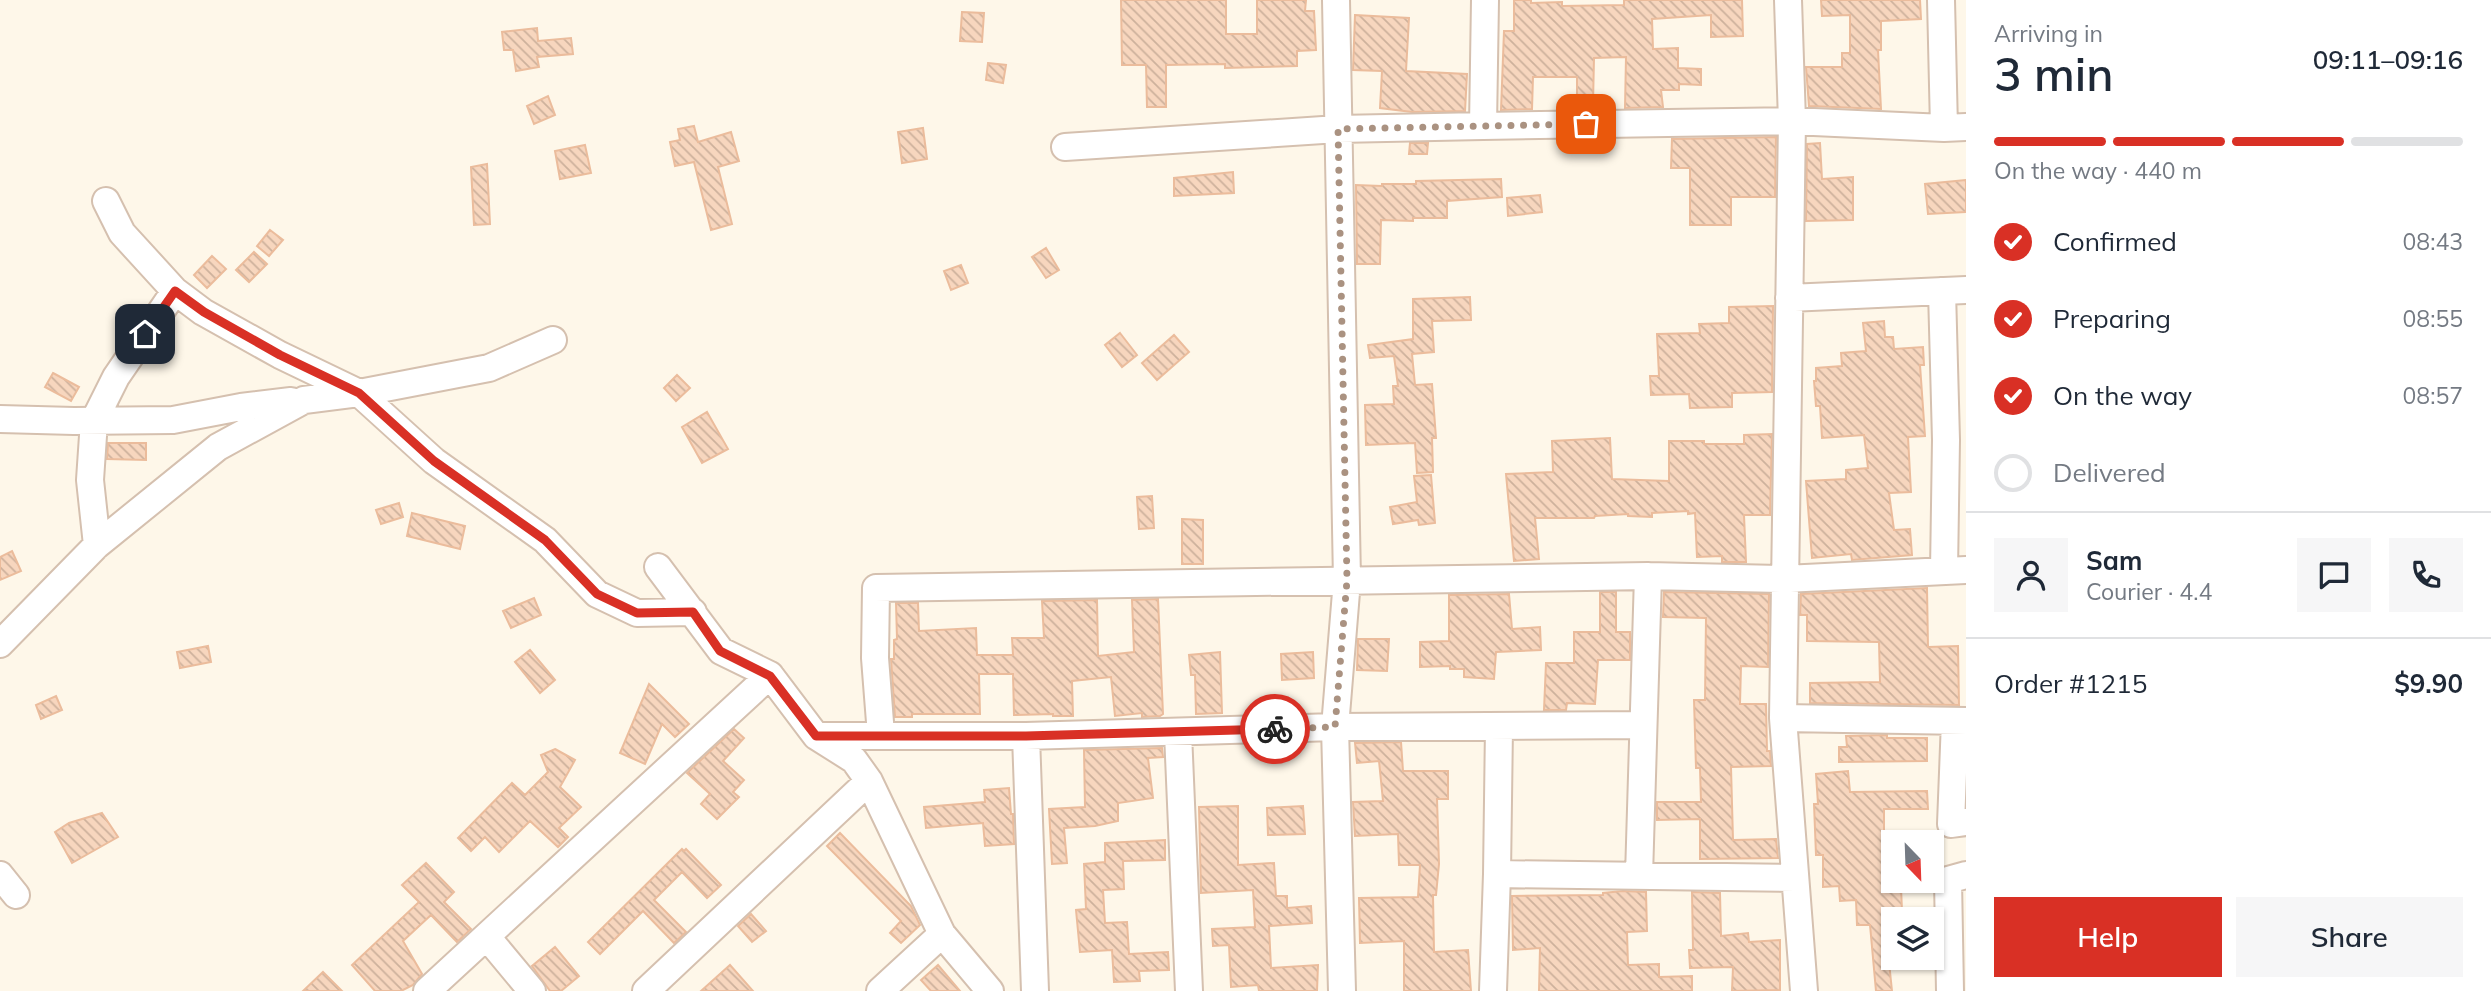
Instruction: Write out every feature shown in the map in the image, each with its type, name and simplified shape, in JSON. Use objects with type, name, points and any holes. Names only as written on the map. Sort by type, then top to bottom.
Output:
[{"type":"street","points":[[1336,0],[1347,580],[1335,727],[1342,991]]},
{"type":"street","points":[[1483,126],[1485,0]]},
{"type":"street","points":[[1788,0],[1792,121],[1783,718],[1804,991]]},
{"type":"street","points":[[1065,147],[1338,129],[1792,121],[1955,128],[1941,0]]},
{"type":"street","points":[[106,201],[122,233],[175,291],[204,312],[280,355],[359,393],[434,461],[545,540],[597,594],[637,613],[693,612]]},
{"type":"street","points":[[881,735],[875,658],[876,588],[1648,576],[1785,579],[1955,570],[1954,290],[1790,298]]},
{"type":"street","points":[[97,545],[90,480],[94,421],[116,377],[175,291]]},
{"type":"street","points":[[0,419],[173,420],[241,407],[359,393],[489,368],[553,340]]},
{"type":"street","points":[[0,644],[97,545],[218,447],[304,400]]},
{"type":"street","points":[[658,567],[720,651],[770,676],[816,736],[854,760],[869,781],[942,934],[990,991]]},
{"type":"street","points":[[1639,876],[1648,576]]},
{"type":"street","points":[[427,991],[770,676]]},
{"type":"street","points":[[1783,718],[1960,721],[1951,824],[1966,822]]},
{"type":"street","points":[[816,736],[1026,736],[1335,727],[1643,725]]},
{"type":"street","points":[[1493,991],[1499,727]]},
{"type":"street","points":[[1178,733],[1189,991]]},
{"type":"street","points":[[1026,736],[1035,991]]},
{"type":"street","points":[[646,991],[869,781]]},
{"type":"street","points":[[1497,874],[1795,878]]},
{"type":"street","points":[[1950,991],[1948,880],[1966,875]]},
{"type":"street","points":[[880,991],[942,934]]},
{"type":"street","points":[[487,937],[531,991]]},
{"type":"building","points":[[1121,0],[1226,0],[1226,34],[1257,34],[1257,0],[1306,0],[1305,11],[1314,11],[1316,50],[1297,51],[1297,66],[1225,68],[1225,64],[1166,65],[1166,107],[1147,107],[1146,65],[1122,65]]},
{"type":"building","points":[[1514,0],[1531,0],[1531,3],[1562,2],[1562,6],[1624,5],[1624,0],[1742,0],[1743,36],[1711,37],[1711,15],[1652,19],[1653,49],[1678,48],[1678,68],[1701,69],[1701,85],[1679,84],[1679,90],[1661,90],[1663,107],[1625,108],[1626,57],[1594,58],[1593,104],[1577,104],[1577,77],[1533,77],[1532,109],[1501,110],[1504,31],[1514,31]]},
{"type":"building","points":[[1821,0],[1920,0],[1921,19],[1881,21],[1881,50],[1878,50],[1881,109],[1809,106],[1806,67],[1842,67],[1842,53],[1850,53],[1850,15],[1822,16]]},
{"type":"building","points":[[962,12],[984,13],[982,42],[960,41]]},
{"type":"building","points":[[1355,15],[1409,18],[1406,71],[1467,74],[1465,111],[1412,112],[1380,108],[1382,71],[1353,70]]},
{"type":"building","points":[[537,28],[538,41],[571,38],[573,54],[537,57],[539,67],[516,71],[513,50],[504,50],[502,32]]},
{"type":"building","points":[[988,63],[1006,65],[1003,83],[986,80]]},
{"type":"building","points":[[548,96],[555,115],[534,124],[527,106]]},
{"type":"building","points":[[694,126],[698,142],[731,132],[739,161],[718,167],[732,224],[711,230],[694,162],[675,166],[670,142],[680,140],[678,129]]},
{"type":"building","points":[[923,128],[927,159],[902,163],[898,132]]},
{"type":"building","points":[[1776,137],[1775,197],[1731,197],[1731,225],[1690,225],[1690,168],[1671,168],[1672,139]]},
{"type":"building","points":[[1410,143],[1428,143],[1427,154],[1409,154]]},
{"type":"building","points":[[1820,143],[1822,179],[1853,177],[1853,220],[1806,221],[1807,144]]},
{"type":"building","points":[[585,145],[591,173],[560,179],[555,151]]},
{"type":"building","points":[[487,164],[490,224],[474,225],[471,167]]},
{"type":"building","points":[[1233,172],[1234,193],[1174,196],[1174,178]]},
{"type":"building","points":[[1501,179],[1502,197],[1447,201],[1447,218],[1381,220],[1380,264],[1357,264],[1356,185]]},
{"type":"building","points":[[1966,180],[1966,212],[1928,214],[1925,184]]},
{"type":"building","points":[[1540,195],[1542,212],[1508,216],[1507,198]]},
{"type":"building","points":[[270,230],[283,240],[269,256],[257,246]]},
{"type":"building","points":[[1046,248],[1059,270],[1046,278],[1032,257]]},
{"type":"building","points":[[254,252],[267,264],[249,282],[236,270]]},
{"type":"building","points":[[212,256],[226,269],[207,288],[194,275]]},
{"type":"building","points":[[961,265],[968,283],[951,290],[944,271]]},
{"type":"building","points":[[1470,297],[1471,320],[1432,321],[1434,352],[1412,354],[1415,385],[1432,384],[1436,438],[1432,438],[1433,472],[1417,473],[1415,443],[1366,445],[1365,405],[1394,404],[1393,386],[1398,386],[1394,356],[1370,358],[1368,345],[1413,339],[1413,299]]},
{"type":"building","points":[[1773,306],[1772,392],[1732,393],[1732,407],[1690,408],[1689,394],[1651,395],[1650,376],[1659,376],[1657,334],[1700,333],[1699,324],[1729,323],[1729,307]]},
{"type":"building","points":[[1884,321],[1885,337],[1893,337],[1894,349],[1923,347],[1924,365],[1920,365],[1925,436],[1908,437],[1911,492],[1889,493],[1894,530],[1910,529],[1912,555],[1852,560],[1851,554],[1812,558],[1806,481],[1846,479],[1846,470],[1868,468],[1864,435],[1822,438],[1820,406],[1816,406],[1816,368],[1842,366],[1841,353],[1866,351],[1863,323]]},
{"type":"building","points":[[1120,333],[1137,355],[1122,367],[1105,345]]},
{"type":"building","points":[[1174,335],[1189,352],[1157,380],[1142,363]]},
{"type":"building","points":[[53,373],[79,387],[71,401],[45,387]]},
{"type":"building","points":[[677,375],[690,388],[676,401],[664,388]]},
{"type":"building","points":[[707,412],[728,449],[702,463],[682,427]]},
{"type":"building","points":[[1772,434],[1770,515],[1744,515],[1746,562],[1722,562],[1722,556],[1697,557],[1695,513],[1688,514],[1688,511],[1652,513],[1652,517],[1628,514],[1594,518],[1535,518],[1539,559],[1514,561],[1506,474],[1553,472],[1552,441],[1610,438],[1612,479],[1669,481],[1669,441],[1744,444],[1744,435]]},
{"type":"building","points":[[108,443],[146,443],[146,460],[107,459]]},
{"type":"building","points":[[1431,475],[1435,523],[1419,525],[1418,520],[1393,524],[1390,507],[1417,502],[1414,476]]},
{"type":"building","points":[[1152,496],[1154,528],[1139,529],[1137,497]]},
{"type":"building","points":[[399,503],[403,517],[381,524],[376,510]]},
{"type":"building","points":[[412,513],[465,526],[460,549],[407,536]]},
{"type":"building","points":[[1182,519],[1203,520],[1203,564],[1182,564]]},
{"type":"building","points":[[12,551],[21,571],[0,580],[0,557]]},
{"type":"building","points":[[1927,588],[1928,647],[1958,646],[1959,705],[1810,703],[1810,683],[1880,682],[1879,642],[1807,641],[1807,615],[1800,615],[1801,594]]},
{"type":"building","points":[[1600,592],[1616,592],[1616,632],[1630,632],[1630,660],[1598,660],[1595,704],[1567,703],[1566,710],[1544,710],[1546,663],[1574,663],[1574,632],[1600,632]]},
{"type":"building","points":[[1664,592],[1769,594],[1768,667],[1741,666],[1740,704],[1766,704],[1767,751],[1770,751],[1771,766],[1731,767],[1733,840],[1776,839],[1778,858],[1700,859],[1700,819],[1657,820],[1657,802],[1701,802],[1700,768],[1696,768],[1694,700],[1705,700],[1706,618],[1663,617]]},
{"type":"building","points":[[1509,594],[1512,629],[1540,627],[1541,650],[1496,652],[1494,679],[1464,677],[1464,669],[1450,669],[1450,666],[1420,667],[1420,642],[1449,641],[1449,595]]},
{"type":"building","points":[[534,598],[541,615],[511,628],[503,611]]},
{"type":"building","points":[[1158,599],[1163,714],[1160,716],[1142,717],[1142,713],[1115,716],[1111,677],[1072,681],[1073,716],[1014,715],[1013,674],[979,674],[980,714],[912,714],[912,717],[895,717],[891,659],[894,659],[894,640],[897,639],[896,603],[918,603],[919,631],[976,628],[977,655],[1013,655],[1012,638],[1044,638],[1042,601],[1097,600],[1098,656],[1134,652],[1132,600]]},
{"type":"building","points":[[1358,639],[1389,639],[1387,671],[1357,670]]},
{"type":"building","points":[[208,646],[211,662],[180,668],[177,652]]},
{"type":"building","points":[[530,650],[555,680],[540,693],[515,662]]},
{"type":"building","points":[[1220,652],[1222,713],[1196,714],[1195,675],[1191,675],[1189,655]]},
{"type":"building","points":[[1313,652],[1314,678],[1282,680],[1281,654]]},
{"type":"building","points":[[649,684],[689,724],[675,737],[662,724],[645,764],[620,753]]},
{"type":"building","points":[[56,696],[62,710],[41,719],[36,705]]},
{"type":"building","points":[[734,729],[744,738],[723,761],[744,780],[733,792],[739,797],[717,819],[701,804],[710,794],[687,773]]},
{"type":"building","points":[[1887,735],[1887,738],[1927,738],[1927,761],[1839,762],[1839,747],[1847,747],[1846,736]]},
{"type":"building","points":[[1401,742],[1403,771],[1448,771],[1448,799],[1437,799],[1439,864],[1436,895],[1433,895],[1434,952],[1468,950],[1471,991],[1404,991],[1404,941],[1360,943],[1359,898],[1418,897],[1420,865],[1399,865],[1398,834],[1355,836],[1353,802],[1383,801],[1379,761],[1357,763],[1355,743]]},
{"type":"building","points":[[1162,748],[1163,757],[1148,758],[1153,798],[1118,803],[1118,821],[1064,828],[1067,863],[1052,864],[1049,809],[1085,807],[1084,750]]},
{"type":"building","points":[[555,749],[575,760],[560,787],[581,807],[559,828],[568,837],[558,847],[530,821],[499,852],[485,837],[471,851],[458,838],[512,783],[525,795],[548,772],[541,755]]},
{"type":"building","points":[[1848,771],[1850,792],[1927,791],[1928,809],[1884,809],[1884,830],[1881,830],[1881,893],[1901,893],[1902,907],[1881,907],[1881,970],[1890,970],[1892,991],[1876,991],[1870,925],[1857,925],[1856,900],[1840,901],[1839,886],[1823,887],[1823,855],[1816,855],[1816,774]]},
{"type":"building","points":[[1009,788],[1014,844],[985,846],[983,823],[926,828],[924,807],[985,802],[984,790]]},
{"type":"building","points":[[1238,806],[1238,865],[1274,863],[1276,896],[1287,896],[1287,908],[1311,906],[1312,923],[1269,926],[1271,968],[1318,965],[1317,991],[1259,991],[1258,985],[1231,987],[1229,945],[1213,946],[1212,929],[1255,927],[1253,890],[1201,893],[1199,807]]},
{"type":"building","points":[[1303,806],[1305,834],[1268,835],[1267,808]]},
{"type":"building","points":[[102,813],[118,837],[72,863],[55,832],[69,823]]},
{"type":"building","points":[[840,833],[911,906],[920,925],[901,943],[890,933],[901,921],[827,846]]},
{"type":"building","points":[[1165,840],[1165,860],[1123,861],[1124,889],[1103,890],[1105,923],[1127,922],[1129,954],[1168,952],[1169,970],[1139,971],[1140,981],[1114,982],[1112,950],[1080,952],[1076,910],[1086,909],[1084,864],[1105,862],[1105,843]]},
{"type":"building","points":[[682,849],[686,849],[721,885],[707,898],[682,872],[654,900],[686,932],[674,943],[643,911],[600,954],[588,942]]},
{"type":"building","points":[[426,863],[454,892],[444,902],[471,929],[457,942],[431,915],[403,941],[422,974],[413,985],[401,991],[375,991],[352,965],[419,902],[402,885]]},
{"type":"building","points":[[1623,891],[1646,892],[1647,931],[1627,932],[1628,965],[1659,964],[1659,977],[1692,976],[1692,991],[1539,991],[1540,948],[1513,950],[1512,896],[1603,895]]},
{"type":"building","points":[[1692,892],[1720,893],[1721,936],[1748,933],[1749,942],[1780,940],[1780,990],[1732,991],[1733,967],[1690,968],[1689,950],[1693,950]]},
{"type":"building","points":[[751,914],[766,931],[752,942],[738,926]]},
{"type":"building","points":[[555,947],[579,976],[561,991],[550,991],[532,966]]},
{"type":"building","points":[[730,965],[753,991],[701,991]]},
{"type":"building","points":[[938,965],[960,991],[931,991],[921,980]]},
{"type":"building","points":[[323,972],[342,991],[303,991]]},
{"type":"way so far","points":[[1275,729],[1335,727],[1347,580],[1338,129],[1586,124]]},
{"type":"route","points":[[145,334],[175,291],[204,312],[280,355],[359,393],[434,461],[545,540],[597,594],[637,613],[693,612],[720,651],[770,676],[816,736],[1026,736],[1275,729]]}]
